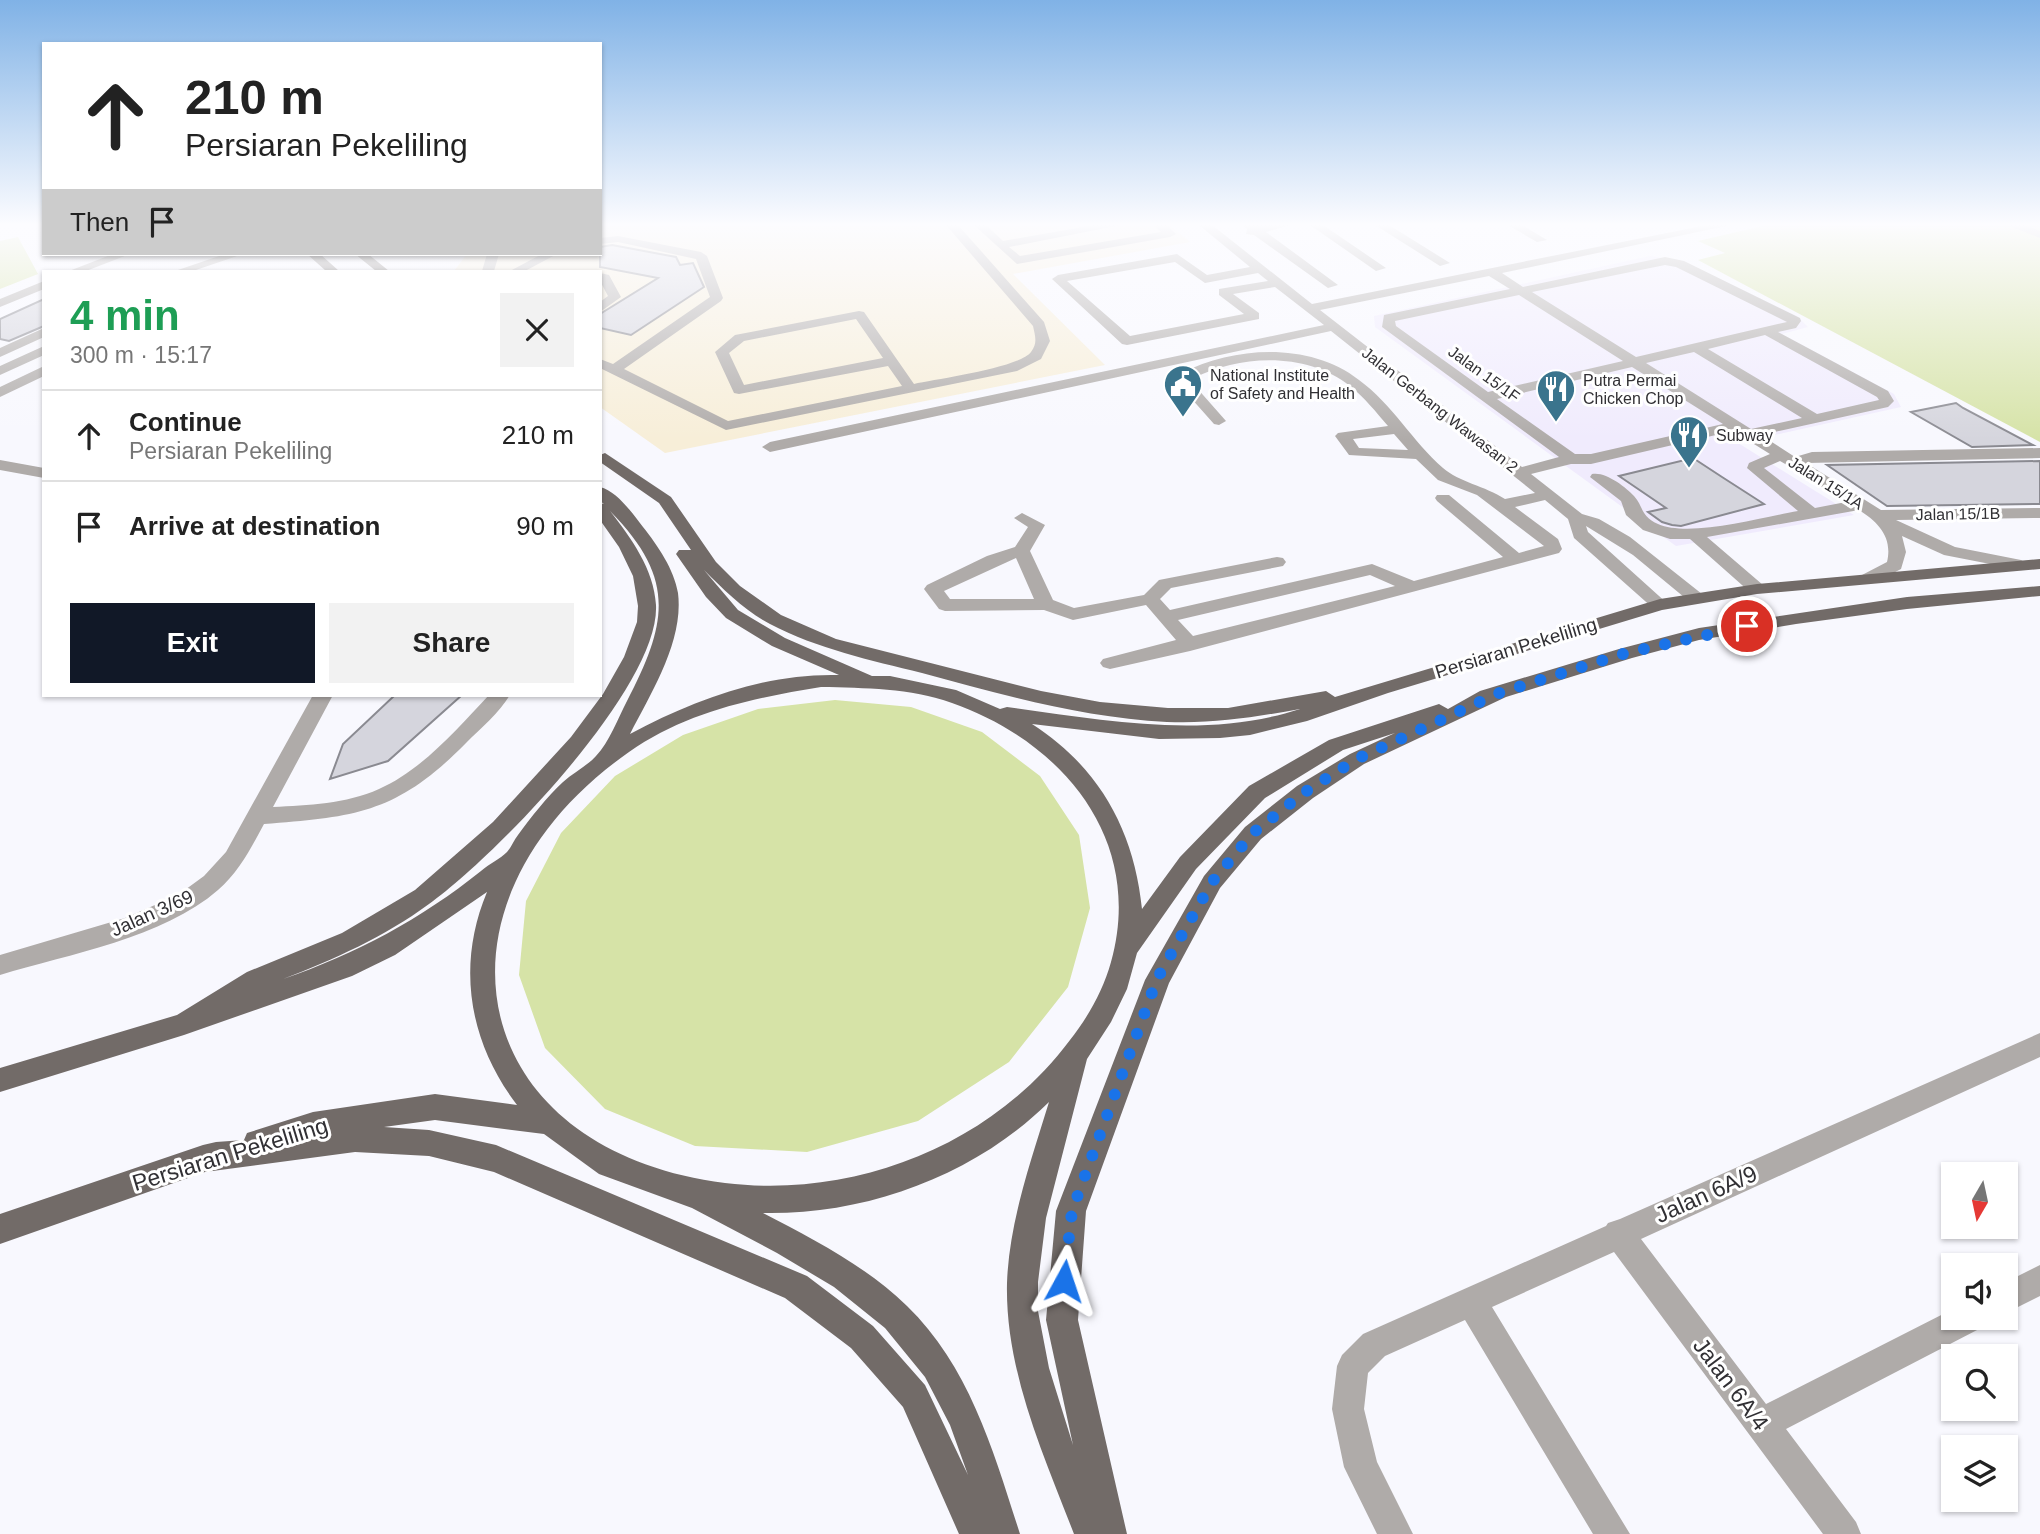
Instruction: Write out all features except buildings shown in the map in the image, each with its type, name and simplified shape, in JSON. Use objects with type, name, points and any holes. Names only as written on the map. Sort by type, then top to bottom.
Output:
[{"type":"main road","points":[[603,456],[660,515],[709,590],[731,613],[760,632],[870,681]]},
{"type":"main road","points":[[603,456],[665,500],[710,566],[734,590],[775,619],[830,643],[1041,698],[1100,709],[1168,715],[1228,715],[1379,689]]},
{"type":"main road","points":[[602,494],[650,546],[669,593],[665,639],[607,756]]},
{"type":"main road","points":[[184,1024],[249,983],[330,950],[393,918],[441,884],[528,800],[608,704],[631,666],[647,622],[645,584],[624,540],[602,511]]},
{"type":"main road","name":"Persiaran Pekeliling","points":[[998,713],[1113,728],[1195,733],[1249,729],[1296,720],[1379,689],[1660,605],[1757,589],[2040,564]]},
{"type":"main road","name":"Persiaran Pekeliling","points":[[1127,949],[1188,863],[1257,792],[1336,745],[1626,653],[1699,635],[1833,613],[2038,593]]},
{"type":"main road","points":[[688,1191],[749,1199],[788,1198],[813,1197],[877,1184],[938,1162],[992,1132],[1039,1097],[1076,1056],[1109,1003],[1127,949],[1131,897],[1122,849],[1103,806],[1075,768],[1040,737],[998,713],[936,691],[870,681],[825,681],[780,686],[734,696],[690,711],[647,731],[607,756],[572,786],[540,820],[514,857],[497,893],[486,932],[482,971],[485,1012],[498,1051],[519,1088],[549,1122],[610,1165],[688,1191],[787,1241],[848,1277],[897,1318],[942,1371],[969,1430],[1003,1534]]},
{"type":"main road","points":[[1111,1534],[1062,1320],[1065,1261],[1072,1211],[1157,979],[1212,882],[1253,833],[1305,792],[1357,759],[1499,693]]},
{"type":"main road","points":[[0,1080],[184,1024],[344,969],[386,948],[471,892],[514,857]]},
{"type":"main road","points":[[1076,1056],[1033,1214],[1026,1260],[1023,1310],[1044,1414],[1091,1534]]},
{"type":"main road","name":"Persiaran Pekeliling","points":[[0,1229],[203,1159],[313,1125],[435,1107],[549,1122]]},
{"type":"main road","points":[[203,1159],[355,1139],[429,1143],[496,1159],[796,1287],[862,1337],[914,1396],[977,1534]]},
{"type":"street","points":[[614,370],[716,297]]},
{"type":"street","points":[[749,405],[911,389],[1017,368],[1036,356],[1043,341],[1039,325],[1014,297]]},
{"type":"street","points":[[1078,297],[1127,341],[1254,316],[1229,297]]},
{"type":"street","name":"Jalan Gerbang Wawasan 2","points":[[1295,297],[1576,517],[1596,522],[1612,532],[1696,598]]},
{"type":"street","points":[[1311,308],[1368,297]]},
{"type":"street","name":"Jalan 15/1F","points":[[1487,297],[1394,316],[1387,323],[1571,459]]},
{"type":"street","name":"Jalan 15/1A","points":[[1529,297],[1915,537],[1950,551],[2021,565]]},
{"type":"street","points":[[1486,397],[1795,324],[1792,318],[1748,297]]},
{"type":"street","points":[[749,405],[722,352],[740,338],[859,315],[911,389]]},
{"type":"street","points":[[770,447],[1334,327]]},
{"type":"street","points":[[1748,434],[1887,401],[1883,394],[1767,331]]},
{"type":"street","points":[[0,353],[42,333]]},
{"type":"street","points":[[1232,347],[1243,358]]},
{"type":"street","points":[[1696,348],[1815,419]]},
{"type":"street","points":[[0,372],[42,352]]},
{"type":"street","points":[[1110,663],[1190,645],[1553,549],[1552,543],[1481,491],[1440,474],[1356,383],[1321,364],[1282,357],[1243,358],[1194,371],[1186,376],[1189,388],[1219,421]]},
{"type":"street","points":[[602,364],[726,426],[749,405],[891,361]]},
{"type":"street","points":[[0,393],[42,371]]},
{"type":"street","points":[[1519,472],[1571,459],[1591,459],[1734,426]]},
{"type":"street","points":[[1398,429],[1343,436],[1354,452],[1422,455]]},
{"type":"street","points":[[1812,514],[1755,466],[1786,458],[2040,453]]},
{"type":"street","points":[[0,465],[42,472]]},
{"type":"street","points":[[1598,477],[1628,499],[1632,512],[1648,526],[1670,534],[1694,534],[1860,505]]},
{"type":"street","points":[[1500,505],[1548,495]]},
{"type":"street","points":[[1443,498],[1516,559]]},
{"type":"street","name":"Jalan 15/1B","points":[[1876,515],[2040,513]]},
{"type":"street","name":"Jalan 15/1A","points":[[1868,579],[1895,565],[1900,549],[1892,532],[1876,515]]},
{"type":"street","name":"Jalan Gerbang Wawasan 2","points":[[1576,517],[1580,534],[1660,605]]},
{"type":"street","points":[[1022,518],[1037,526],[1021,551],[993,560],[933,589],[945,605],[1046,604],[1073,614],[1150,599],[1165,584],[1278,562]]},
{"type":"street","points":[[1612,532],[1648,526]]},
{"type":"street","points":[[1694,534],[1757,589]]},
{"type":"street","points":[[1021,551],[1046,604]]},
{"type":"street","points":[[1166,617],[1373,569],[1412,587]]},
{"type":"street","points":[[1150,599],[1190,645]]},
{"type":"street","name":"Jalan 3/69","points":[[0,964],[131,926],[186,902],[212,882],[234,858],[322,697]]},
{"type":"street","points":[[258,816],[342,807],[388,794],[408,783],[498,697]]},
{"type":"street","name":"Jalan 6A/9","points":[[1396,1534],[1362,1467],[1348,1409],[1353,1366],[1374,1345],[2040,1045]]},
{"type":"street","name":"Jalan 6A/4","points":[[1618,1233],[1844,1534]]},
{"type":"street","points":[[2018,1292],[2040,1280]]},
{"type":"street","points":[[1471,1301],[1613,1534]]},
{"type":"street","points":[[1761,1424],[1945,1330]]},
{"type":"shaded area","points":[[602,297],[1036,297],[1105,365],[665,453],[602,408]]},
{"type":"shaded area","points":[[1463,297],[1757,297],[1797,316],[1808,327],[1782,334],[1894,394],[1901,407],[1738,443],[1854,515],[1676,546],[1375,327],[1374,316]]},
{"type":"green space","points":[[1767,297],[2040,297],[2040,442]]},
{"type":"green space","points":[[835,700],[911,707],[982,732],[1040,776],[1079,835],[1090,908],[1068,987],[1009,1062],[918,1121],[807,1152],[695,1146],[605,1109],[545,1048],[519,975],[526,901],[561,833],[615,776],[683,735],[758,709]]},
{"type":"place","name":"National Institute of Safety and Health","points":[[1183,418]]},
{"type":"place","name":"Putra Permai Chicken Chop","points":[[1556,423]]},
{"type":"place","name":"Subway","points":[[1689,469]]},
{"type":"route","points":[[1064,1281],[1072,1211],[1157,979],[1212,882],[1253,833],[1305,792],[1357,759],[1499,693],[1626,653],[1747,626]]}]
